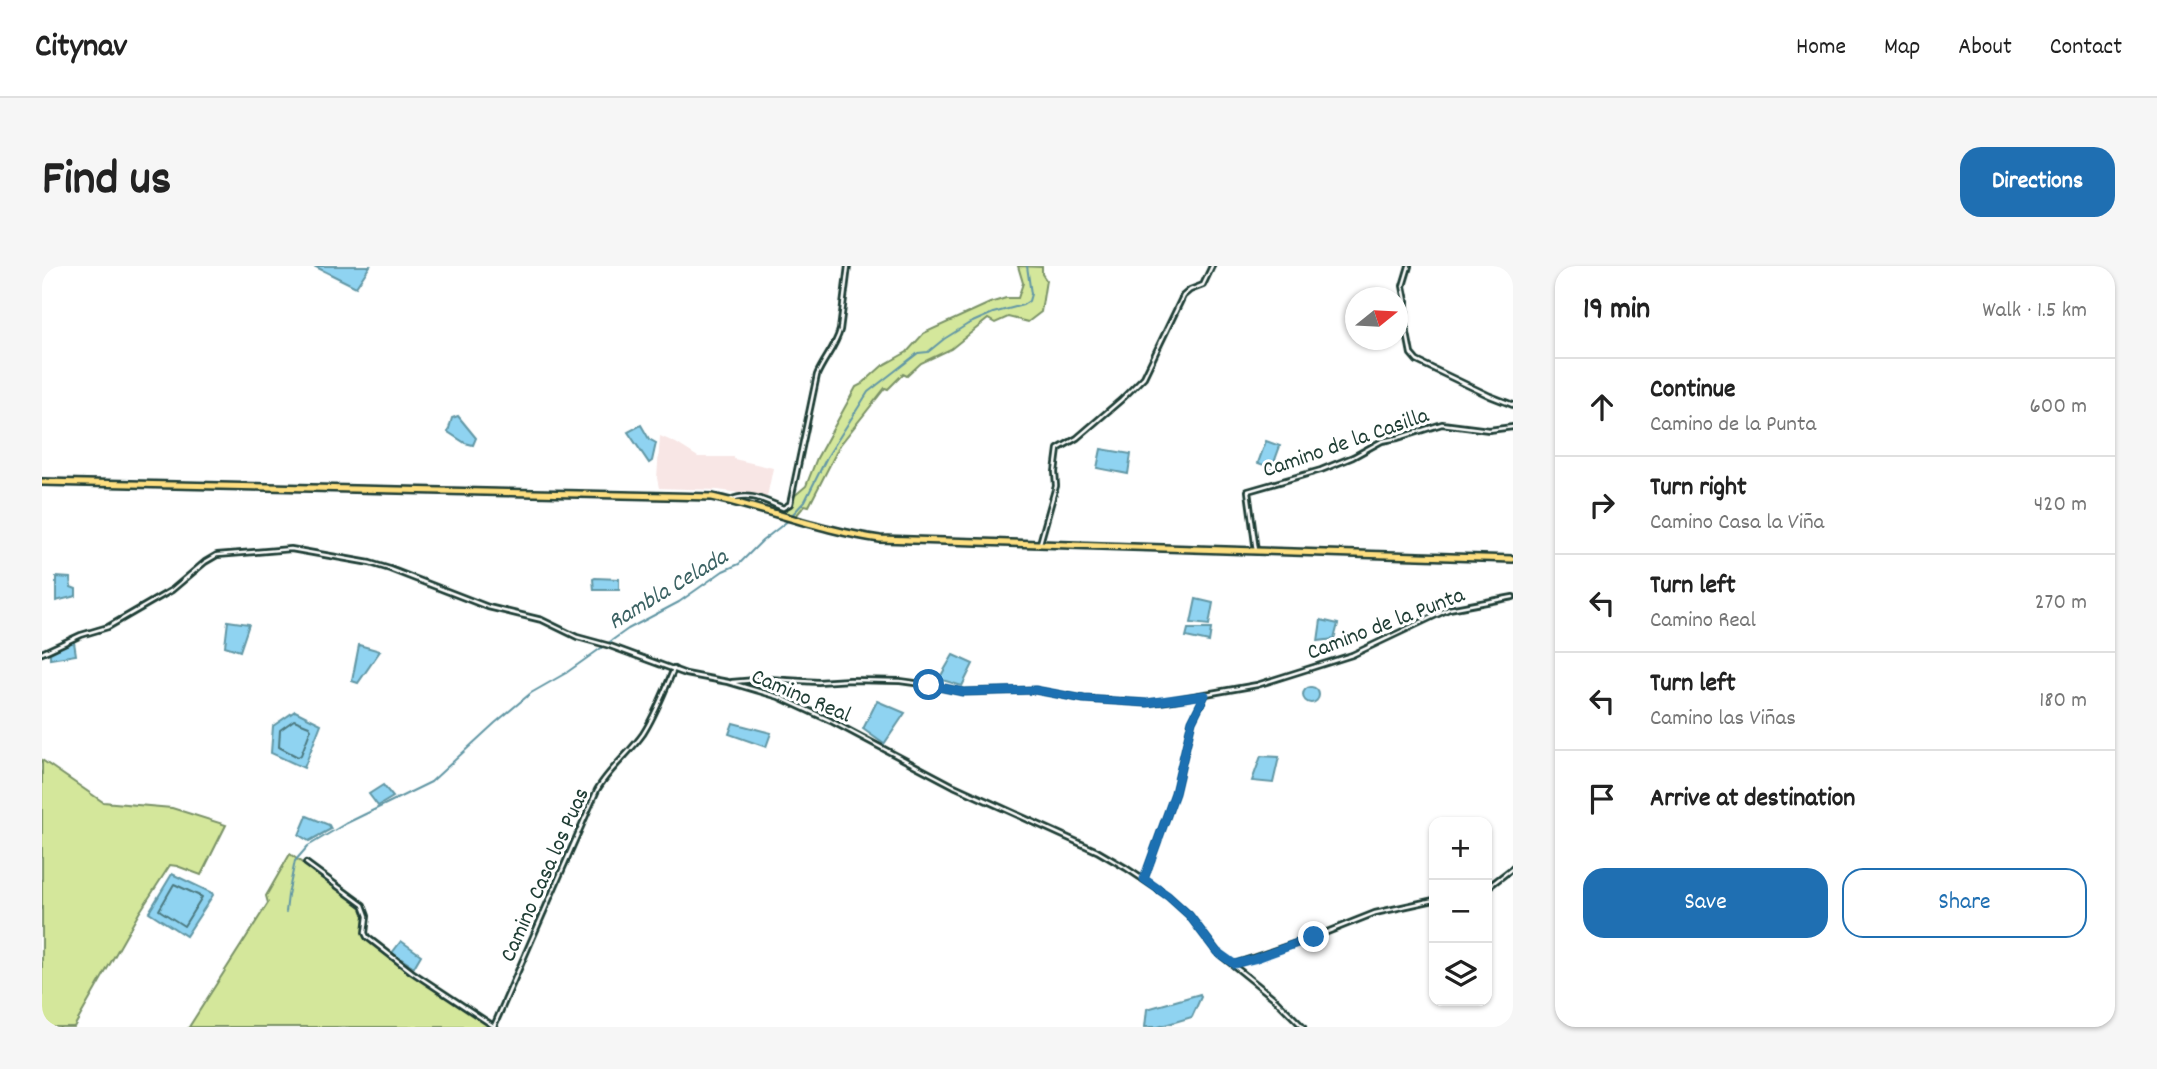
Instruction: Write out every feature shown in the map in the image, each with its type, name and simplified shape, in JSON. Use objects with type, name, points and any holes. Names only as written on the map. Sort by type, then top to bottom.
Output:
[{"type":"main road","points":[[42,482],[712,497],[825,529],[880,539],[1513,559]]},
{"type":"street","points":[[730,501],[738,496],[746,496],[766,500],[783,508],[790,504],[817,375],[840,330],[848,266]]},
{"type":"street","points":[[1040,545],[1056,485],[1058,449],[1077,438],[1144,377],[1183,296],[1203,285],[1212,266]]},
{"type":"street","points":[[1409,266],[1403,286],[1406,336],[1414,359],[1513,405]]},
{"type":"street","name":"Camino de la Casilla","points":[[1256,551],[1248,491],[1321,470],[1382,441],[1442,424],[1489,430],[1513,427]]},
{"type":"street","name":"Camino Real","points":[[42,653],[72,638],[108,627],[172,590],[217,555],[285,549],[370,563],[488,607],[542,620],[577,637],[610,646],[685,674],[728,682],[779,697],[943,780],[1097,851],[1168,896],[1189,915],[1217,952],[1275,999],[1303,1027]]},
{"type":"street","name":"Camino de la Punta","points":[[728,682],[768,679],[818,682],[900,681],[963,692],[1035,690],[1084,699],[1147,703],[1257,685],[1344,658],[1449,609],[1513,597]]},
{"type":"street","name":"Camino Casa los Puas","points":[[494,1027],[597,790],[642,735],[658,709],[674,669]]},
{"type":"street","points":[[1144,879],[1175,793],[1192,721],[1205,695]]},
{"type":"street","points":[[306,863],[363,905],[367,911],[367,937],[412,972],[494,1027]]},
{"type":"street","points":[[1492,884],[1513,869]]},
{"type":"street","points":[[1234,964],[1254,959],[1371,914],[1429,901]]},
{"type":"shaded area","points":[[660,436],[698,457],[734,457],[773,468],[767,497],[718,490],[659,488],[657,478]]},
{"type":"green space","points":[[1018,266],[1042,267],[1046,280],[1041,312],[1028,322],[1008,317],[995,323],[988,319],[951,349],[921,363],[907,376],[903,374],[888,389],[885,388],[840,445],[809,506],[805,505],[796,516],[783,512],[791,506],[792,498],[806,486],[817,458],[856,387],[882,366],[907,352],[924,333],[990,303],[1006,298],[1018,298],[1023,283]]},
{"type":"green space","points":[[42,760],[103,802],[172,808],[226,825],[201,875],[170,865],[139,913],[74,1027],[42,1027]]},
{"type":"green space","points":[[290,854],[362,907],[366,916],[363,935],[367,940],[492,1027],[189,1027],[268,903],[266,896]]},
{"type":"water","points":[[314,266],[370,266],[356,287]]},
{"type":"water","points":[[458,416],[476,438],[473,445],[448,432],[452,418]]},
{"type":"water","points":[[641,425],[649,439],[656,443],[652,461],[649,463],[628,432]]},
{"type":"water","points":[[1266,441],[1280,446],[1272,468],[1258,463]]},
{"type":"water","points":[[1101,449],[1131,454],[1128,474],[1097,468]]},
{"type":"water","points":[[56,577],[70,578],[71,587],[76,589],[76,596],[56,601]]},
{"type":"water","points":[[595,578],[619,579],[619,590],[594,590]]},
{"type":"water","points":[[1196,599],[1213,603],[1209,625],[1191,623]]},
{"type":"water","points":[[1321,620],[1338,624],[1334,639],[1318,641]]},
{"type":"water","points":[[228,621],[249,624],[240,651],[225,646]]},
{"type":"water","points":[[1188,629],[1211,629],[1209,642],[1186,637]]},
{"type":"water","points":[[72,641],[76,655],[50,659],[50,653]]},
{"type":"water","points":[[359,645],[380,651],[358,683],[352,681]]},
{"type":"water","points":[[953,655],[973,664],[962,686],[939,679]]},
{"type":"water","points":[[1311,687],[1319,695],[1311,703],[1303,695]]},
{"type":"water","points":[[877,701],[905,713],[884,744],[863,729]]},
{"type":"water","points":[[295,711],[321,724],[304,768],[271,753],[273,726]]},
{"type":"water","points":[[733,723],[771,733],[766,747],[729,734]]},
{"type":"water","points":[[1261,756],[1279,757],[1273,783],[1252,781]]},
{"type":"water","points":[[383,785],[393,797],[378,806],[369,794]]},
{"type":"water","points":[[307,816],[329,825],[331,829],[309,841],[299,835]]},
{"type":"water","points":[[172,874],[213,895],[186,936],[149,912]]},
{"type":"water","points":[[401,941],[421,955],[414,967],[392,953]]},
{"type":"water","points":[[1200,994],[1192,1017],[1158,1027],[1145,1027],[1147,1009]]},
{"type":"waterway","name":"Rambla Celada","points":[[792,515],[805,501],[827,457],[868,392],[918,353],[928,352],[968,324],[1029,301],[1031,294],[1027,266]]},
{"type":"waterway","name":"Rambla Celada","points":[[286,912],[295,861],[308,846],[345,824],[431,782],[531,693],[566,673],[628,629],[679,602],[723,571],[739,564],[789,520]]},
{"type":"route","points":[[929,685],[963,692],[1035,690],[1084,699],[1147,703],[1205,695],[1192,721],[1175,793],[1144,879],[1189,915],[1217,952],[1234,964],[1314,937]]}]
